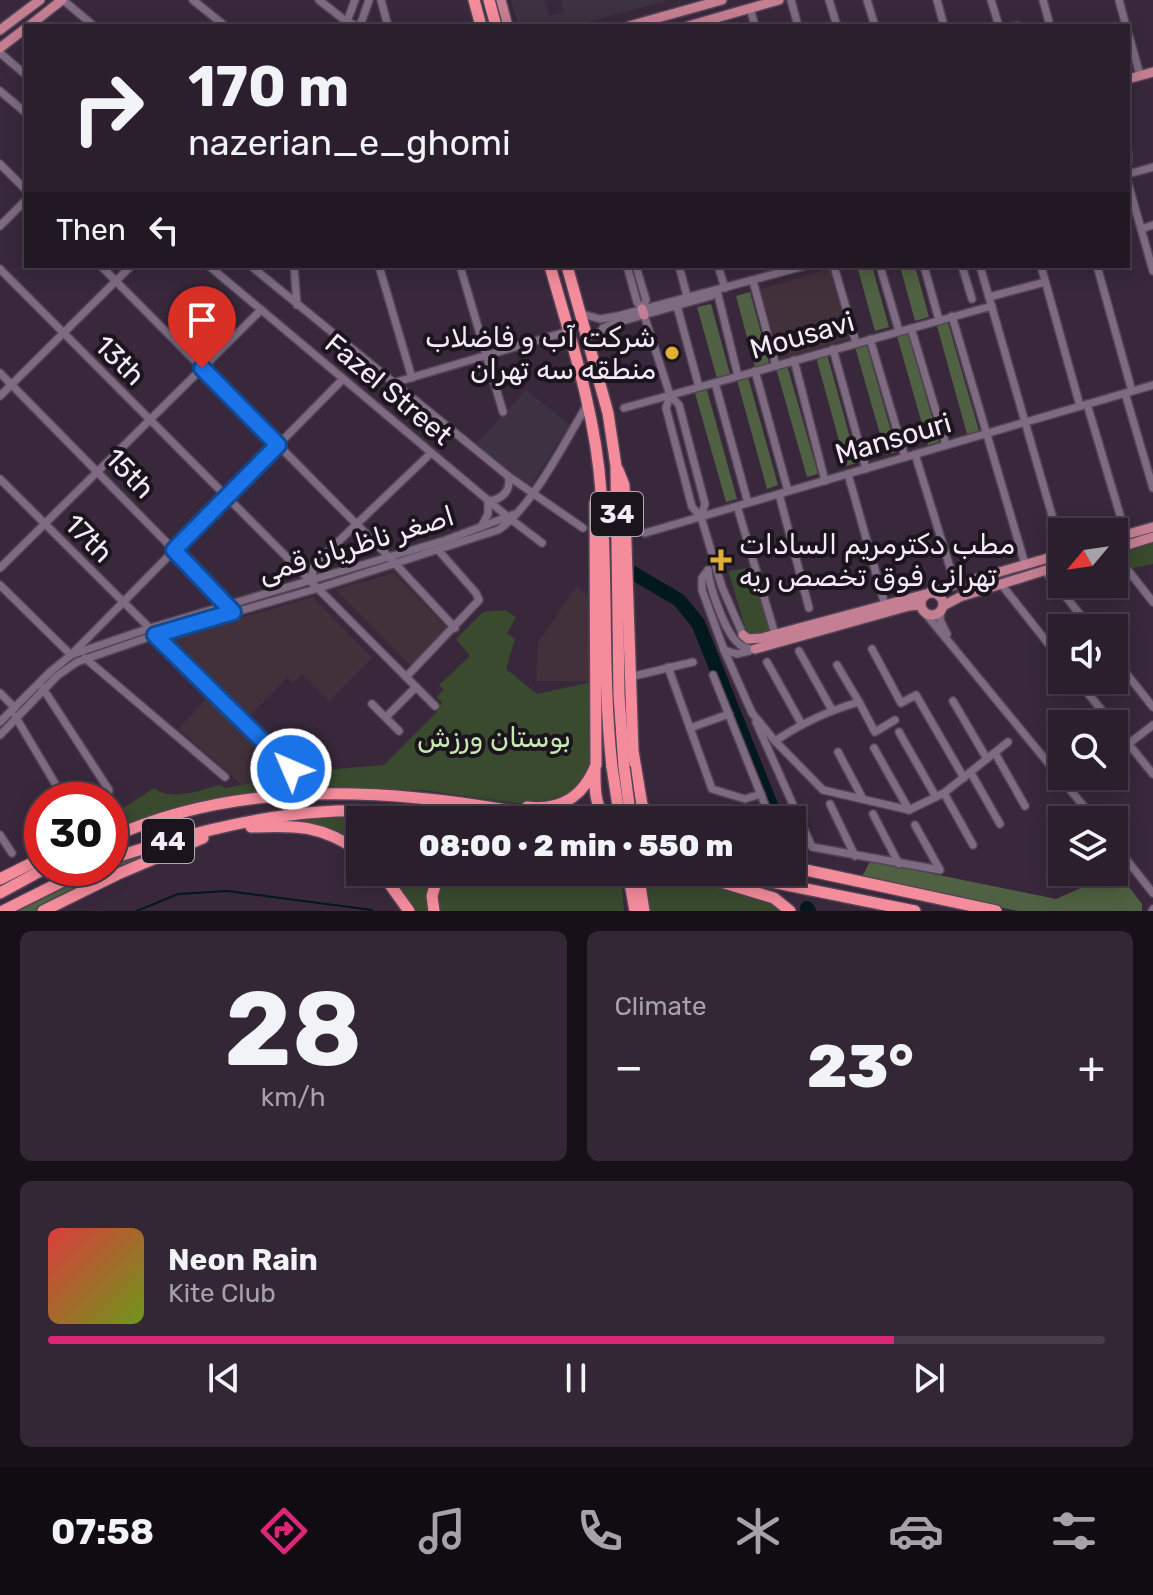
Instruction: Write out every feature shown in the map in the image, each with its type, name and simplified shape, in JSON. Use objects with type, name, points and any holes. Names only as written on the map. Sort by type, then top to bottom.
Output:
[{"type":"highway","points":[[474,0],[480,24]]},
{"type":"highway","points":[[489,0],[495,24]]},
{"type":"highway","name":"34","points":[[551,268],[587,405],[598,463],[603,525],[608,719],[628,806]]},
{"type":"highway","name":"34","points":[[568,268],[608,413],[616,466],[619,806]]},
{"type":"highway","points":[[598,463],[595,495],[595,801],[606,814],[620,820],[637,814],[642,805],[633,751],[624,485],[616,466]]},
{"type":"highway","points":[[481,804],[539,809],[556,807],[579,793],[596,765]]},
{"type":"highway","name":"44","points":[[128,832],[207,808],[275,797],[375,794],[491,806]]},
{"type":"highway","name":"44","points":[[128,854],[187,836],[272,817],[346,811]]},
{"type":"highway","points":[[43,911],[143,862],[226,828],[306,827],[346,842]]},
{"type":"highway","points":[[0,879],[24,867]]},
{"type":"highway","points":[[806,870],[996,911]]},
{"type":"highway","points":[[0,893],[24,880]]},
{"type":"highway","points":[[3,911],[53,886]]},
{"type":"highway","points":[[391,886],[409,911]]},
{"type":"highway","points":[[434,886],[434,911]]},
{"type":"highway","points":[[634,886],[638,909]]},
{"type":"highway","points":[[734,886],[774,898],[790,911]]},
{"type":"highway","points":[[791,886],[915,911]]},
{"type":"main road","points":[[0,30],[40,0]]},
{"type":"main road","points":[[31,24],[62,0]]},
{"type":"main road","points":[[501,0],[507,24]]},
{"type":"main road","points":[[635,24],[722,0]]},
{"type":"main road","points":[[712,23],[779,0]]},
{"type":"main road","points":[[0,51],[24,30]]},
{"type":"main road","points":[[1130,78],[1153,72]]},
{"type":"main road","points":[[1128,534],[1153,527]]},
{"type":"main road","points":[[1128,545],[1153,537]]},
{"type":"main road","points":[[743,635],[754,640],[1048,557]]},
{"type":"main road","points":[[755,649],[909,606],[933,615],[960,597],[1048,570]]},
{"type":"main road","points":[[928,593],[942,598],[942,608]]},
{"type":"main road","points":[[923,609],[928,593]]},
{"type":"street","points":[[62,0],[92,24]]},
{"type":"street","points":[[193,0],[223,24]]},
{"type":"street","points":[[319,0],[346,24],[355,0]]},
{"type":"street","points":[[360,24],[369,0]]},
{"type":"street","points":[[381,0],[387,24]]},
{"type":"street","points":[[791,0],[797,24]]},
{"type":"street","points":[[829,0],[836,24]]},
{"type":"street","points":[[867,0],[874,24]]},
{"type":"street","points":[[937,0],[943,24]]},
{"type":"street","points":[[991,0],[998,24]]},
{"type":"street","points":[[1043,0],[1049,24]]},
{"type":"street","points":[[1119,0],[1125,24]]},
{"type":"street","points":[[750,8],[754,24]]},
{"type":"street","points":[[1130,39],[1140,75]]},
{"type":"street","points":[[0,51],[24,73]]},
{"type":"street","points":[[0,91],[24,111]]},
{"type":"street","points":[[0,164],[24,188]]},
{"type":"street","points":[[1130,173],[1153,167]]},
{"type":"street","points":[[1130,190],[1151,254],[1153,271]]},
{"type":"street","points":[[0,226],[24,202]]},
{"type":"street","points":[[1141,229],[1153,225]]},
{"type":"street","points":[[103,268],[455,628]]},
{"type":"street","points":[[0,396],[129,268]]},
{"type":"street","name":"Fazel Street","points":[[211,268],[542,543]]},
{"type":"street","points":[[294,268],[297,305]]},
{"type":"street","points":[[380,268],[412,378]]},
{"type":"street","points":[[461,268],[503,412]]},
{"type":"street","points":[[628,268],[670,395],[679,405],[705,504],[701,517]]},
{"type":"street","points":[[637,268],[646,300],[643,312]]},
{"type":"street","points":[[680,268],[687,296]]},
{"type":"street","points":[[718,268],[738,376]]},
{"type":"street","points":[[764,268],[766,277]]},
{"type":"street","points":[[582,314],[600,319],[677,306],[797,268]]},
{"type":"street","points":[[835,268],[856,343]]},
{"type":"street","points":[[881,268],[899,331]]},
{"type":"street","points":[[925,268],[939,320]]},
{"type":"street","points":[[963,268],[972,299]]},
{"type":"street","points":[[981,268],[1052,518]]},
{"type":"street","points":[[1042,268],[1120,518]]},
{"type":"street","points":[[1098,268],[1153,488]]},
{"type":"street","name":"13th","points":[[0,269],[225,498],[319,588]]},
{"type":"street","name":"Fazel Street","points":[[259,269],[297,305],[531,495],[583,528]]},
{"type":"street","points":[[753,281],[776,366]]},
{"type":"street","points":[[989,297],[1045,282]]},
{"type":"street","points":[[590,347],[603,328],[687,296],[721,290]]},
{"type":"street","points":[[677,306],[699,387]]},
{"type":"street","name":"Mousavi","points":[[624,408],[992,306]]},
{"type":"street","points":[[0,568],[261,310]]},
{"type":"street","points":[[952,316],[1025,564]]},
{"type":"street","points":[[911,328],[946,445]]},
{"type":"street","points":[[393,383],[569,331]]},
{"type":"street","points":[[870,339],[905,457]]},
{"type":"street","points":[[833,349],[866,469]]},
{"type":"street","points":[[794,360],[825,481]]},
{"type":"street","points":[[755,371],[788,491]]},
{"type":"street","name":"15th","points":[[0,373],[230,608]]},
{"type":"street","points":[[71,655],[343,379]]},
{"type":"street","points":[[715,383],[748,503]]},
{"type":"street","name":"Mansouri","points":[[645,533],[1153,385]]},
{"type":"street","points":[[670,395],[666,408],[692,507],[701,517],[713,561],[743,635]]},
{"type":"street","points":[[104,782],[42,686],[86,658],[230,608],[319,588],[392,561],[439,551],[489,534],[512,517],[531,495],[587,405]]},
{"type":"street","points":[[312,582],[315,565],[355,523],[431,453]]},
{"type":"street","points":[[915,454],[952,574]]},
{"type":"street","points":[[848,474],[885,605]]},
{"type":"street","points":[[479,529],[487,517],[488,501],[506,493],[508,476]]},
{"type":"street","name":"17th","points":[[0,479],[147,629],[291,769]]},
{"type":"street","points":[[779,494],[809,608]]},
{"type":"street","points":[[737,506],[775,634]]},
{"type":"street","name":"اصغر ناظریان قمی","points":[[0,722],[42,686],[71,655],[147,629],[392,561],[512,517]]},
{"type":"street","points":[[406,677],[478,604],[476,593],[439,551]]},
{"type":"street","points":[[713,561],[702,578],[702,590],[724,650],[812,847],[940,870],[915,825]]},
{"type":"street","points":[[708,570],[733,637],[743,647],[755,649]]},
{"type":"street","points":[[1128,570],[1153,602]]},
{"type":"street","points":[[1045,571],[1080,614]]},
{"type":"street","points":[[1001,584],[1048,643]]},
{"type":"street","points":[[0,585],[71,655],[86,658],[225,777]]},
{"type":"street","points":[[319,588],[435,706]]},
{"type":"street","points":[[942,608],[940,620],[951,643]]},
{"type":"street","points":[[923,609],[1048,761]]},
{"type":"street","points":[[724,650],[737,654],[755,649]]},
{"type":"street","points":[[872,649],[901,703],[916,695],[1000,824]]},
{"type":"street","points":[[799,651],[832,710]]},
{"type":"street","points":[[630,677],[693,662]]},
{"type":"street","points":[[767,662],[801,723]]},
{"type":"street","points":[[837,665],[875,732],[895,720]]},
{"type":"street","points":[[668,667],[712,789],[745,799],[761,794]]},
{"type":"street","points":[[713,675],[766,806]]},
{"type":"street","points":[[1128,676],[1153,707]]},
{"type":"street","points":[[386,717],[416,687]]},
{"type":"street","points":[[0,693],[55,782]]},
{"type":"street","points":[[1088,694],[1101,710]]},
{"type":"street","points":[[953,701],[987,759]]},
{"type":"street","points":[[775,741],[801,723],[859,702]]},
{"type":"street","points":[[372,704],[399,731]]},
{"type":"street","points":[[0,735],[14,712]]},
{"type":"street","points":[[752,713],[823,790],[909,810],[944,793],[1008,742]]},
{"type":"street","points":[[690,728],[729,714]]},
{"type":"street","points":[[1153,725],[1129,744],[1153,774]]},
{"type":"street","points":[[899,732],[936,797]]},
{"type":"street","points":[[874,748],[909,810]]},
{"type":"street","points":[[838,752],[863,799]]},
{"type":"street","points":[[995,753],[1025,806]]},
{"type":"street","points":[[1072,790],[1084,806]]},
{"type":"street","points":[[944,793],[973,845]]},
{"type":"street","points":[[830,804],[855,856]]},
{"type":"street","points":[[873,814],[899,864]]},
{"type":"street","points":[[0,835],[12,853]]},
{"type":"street","points":[[1128,862],[1153,893]]},
{"type":"shaded area","points":[[511,0],[544,0],[549,16],[564,12],[561,0],[669,0],[580,24],[517,24]]},
{"type":"shaded area","points":[[830,269],[849,339],[781,359],[760,289]]},
{"type":"shaded area","points":[[526,390],[570,425],[532,484],[526,484],[476,444]]},
{"type":"shaded area","points":[[394,573],[448,629],[412,667],[336,590]]},
{"type":"shaded area","points":[[576,587],[588,595],[590,681],[536,681],[538,643]]},
{"type":"shaded area","points":[[313,597],[372,658],[329,701],[302,674],[293,683],[287,677],[249,717],[172,638]]},
{"type":"shaded area","points":[[207,698],[283,775],[242,785],[179,729]]},
{"type":"green space","points":[[858,268],[873,268],[889,327],[875,331]]},
{"type":"green space","points":[[901,268],[916,268],[929,317],[915,321]]},
{"type":"green space","points":[[750,292],[769,363],[755,367],[736,296]]},
{"type":"green space","points":[[711,304],[730,374],[717,378],[697,307]]},
{"type":"green space","points":[[948,323],[979,431],[967,434],[937,326]]},
{"type":"green space","points":[[908,333],[939,442],[928,445],[897,336]]},
{"type":"green space","points":[[866,343],[897,452],[886,455],[855,347]]},
{"type":"green space","points":[[827,354],[857,463],[846,466],[816,357]]},
{"type":"green space","points":[[787,365],[818,474],[807,477],[776,368]]},
{"type":"green space","points":[[748,377],[778,485],[767,489],[737,380]]},
{"type":"green space","points":[[707,390],[737,499],[726,502],[695,393]]},
{"type":"green space","points":[[1153,541],[1153,564],[1128,569],[1128,549]]},
{"type":"green space","points":[[752,567],[771,631],[753,635],[746,630],[728,571]]},
{"type":"green space","name":"بوستان ورزش","points":[[505,610],[516,617],[507,633],[515,639],[506,669],[537,694],[592,682],[590,773],[564,801],[536,806],[422,790],[315,790],[128,825],[128,805],[154,788],[178,795],[299,772],[384,765],[436,713],[442,702],[436,697],[444,690],[439,685],[470,656],[456,639],[483,612]]},
{"type":"green space","points":[[346,817],[346,843],[273,823]]},
{"type":"green space","points":[[157,851],[128,865],[128,859]]},
{"type":"green space","points":[[870,861],[1056,899],[1083,887],[1128,886],[1142,904],[1142,911],[1018,911],[861,879]]},
{"type":"green space","points":[[63,886],[86,886],[35,911],[16,911]]},
{"type":"green space","points":[[394,886],[433,886],[430,911],[413,911]]},
{"type":"green space","points":[[438,886],[622,886],[624,911],[438,911]]},
{"type":"green space","points":[[646,886],[712,886],[761,896],[785,911],[649,911]]},
{"type":"waterway","points":[[633,573],[679,600],[698,623],[771,806]]},
{"type":"waterway","points":[[137,911],[178,894],[227,891],[372,910]]},
{"type":"place","name":"شرکت آب و فاضلاب منطقه سه تهران","points":[[672,353]]},
{"type":"place","name":"مطب دكترمريم السادات تهرانی فوق تخصص ریه","points":[[721,560]]},
{"type":"route","points":[[202,368],[278,445],[174,550],[233,612],[155,635],[291,769]]}]
